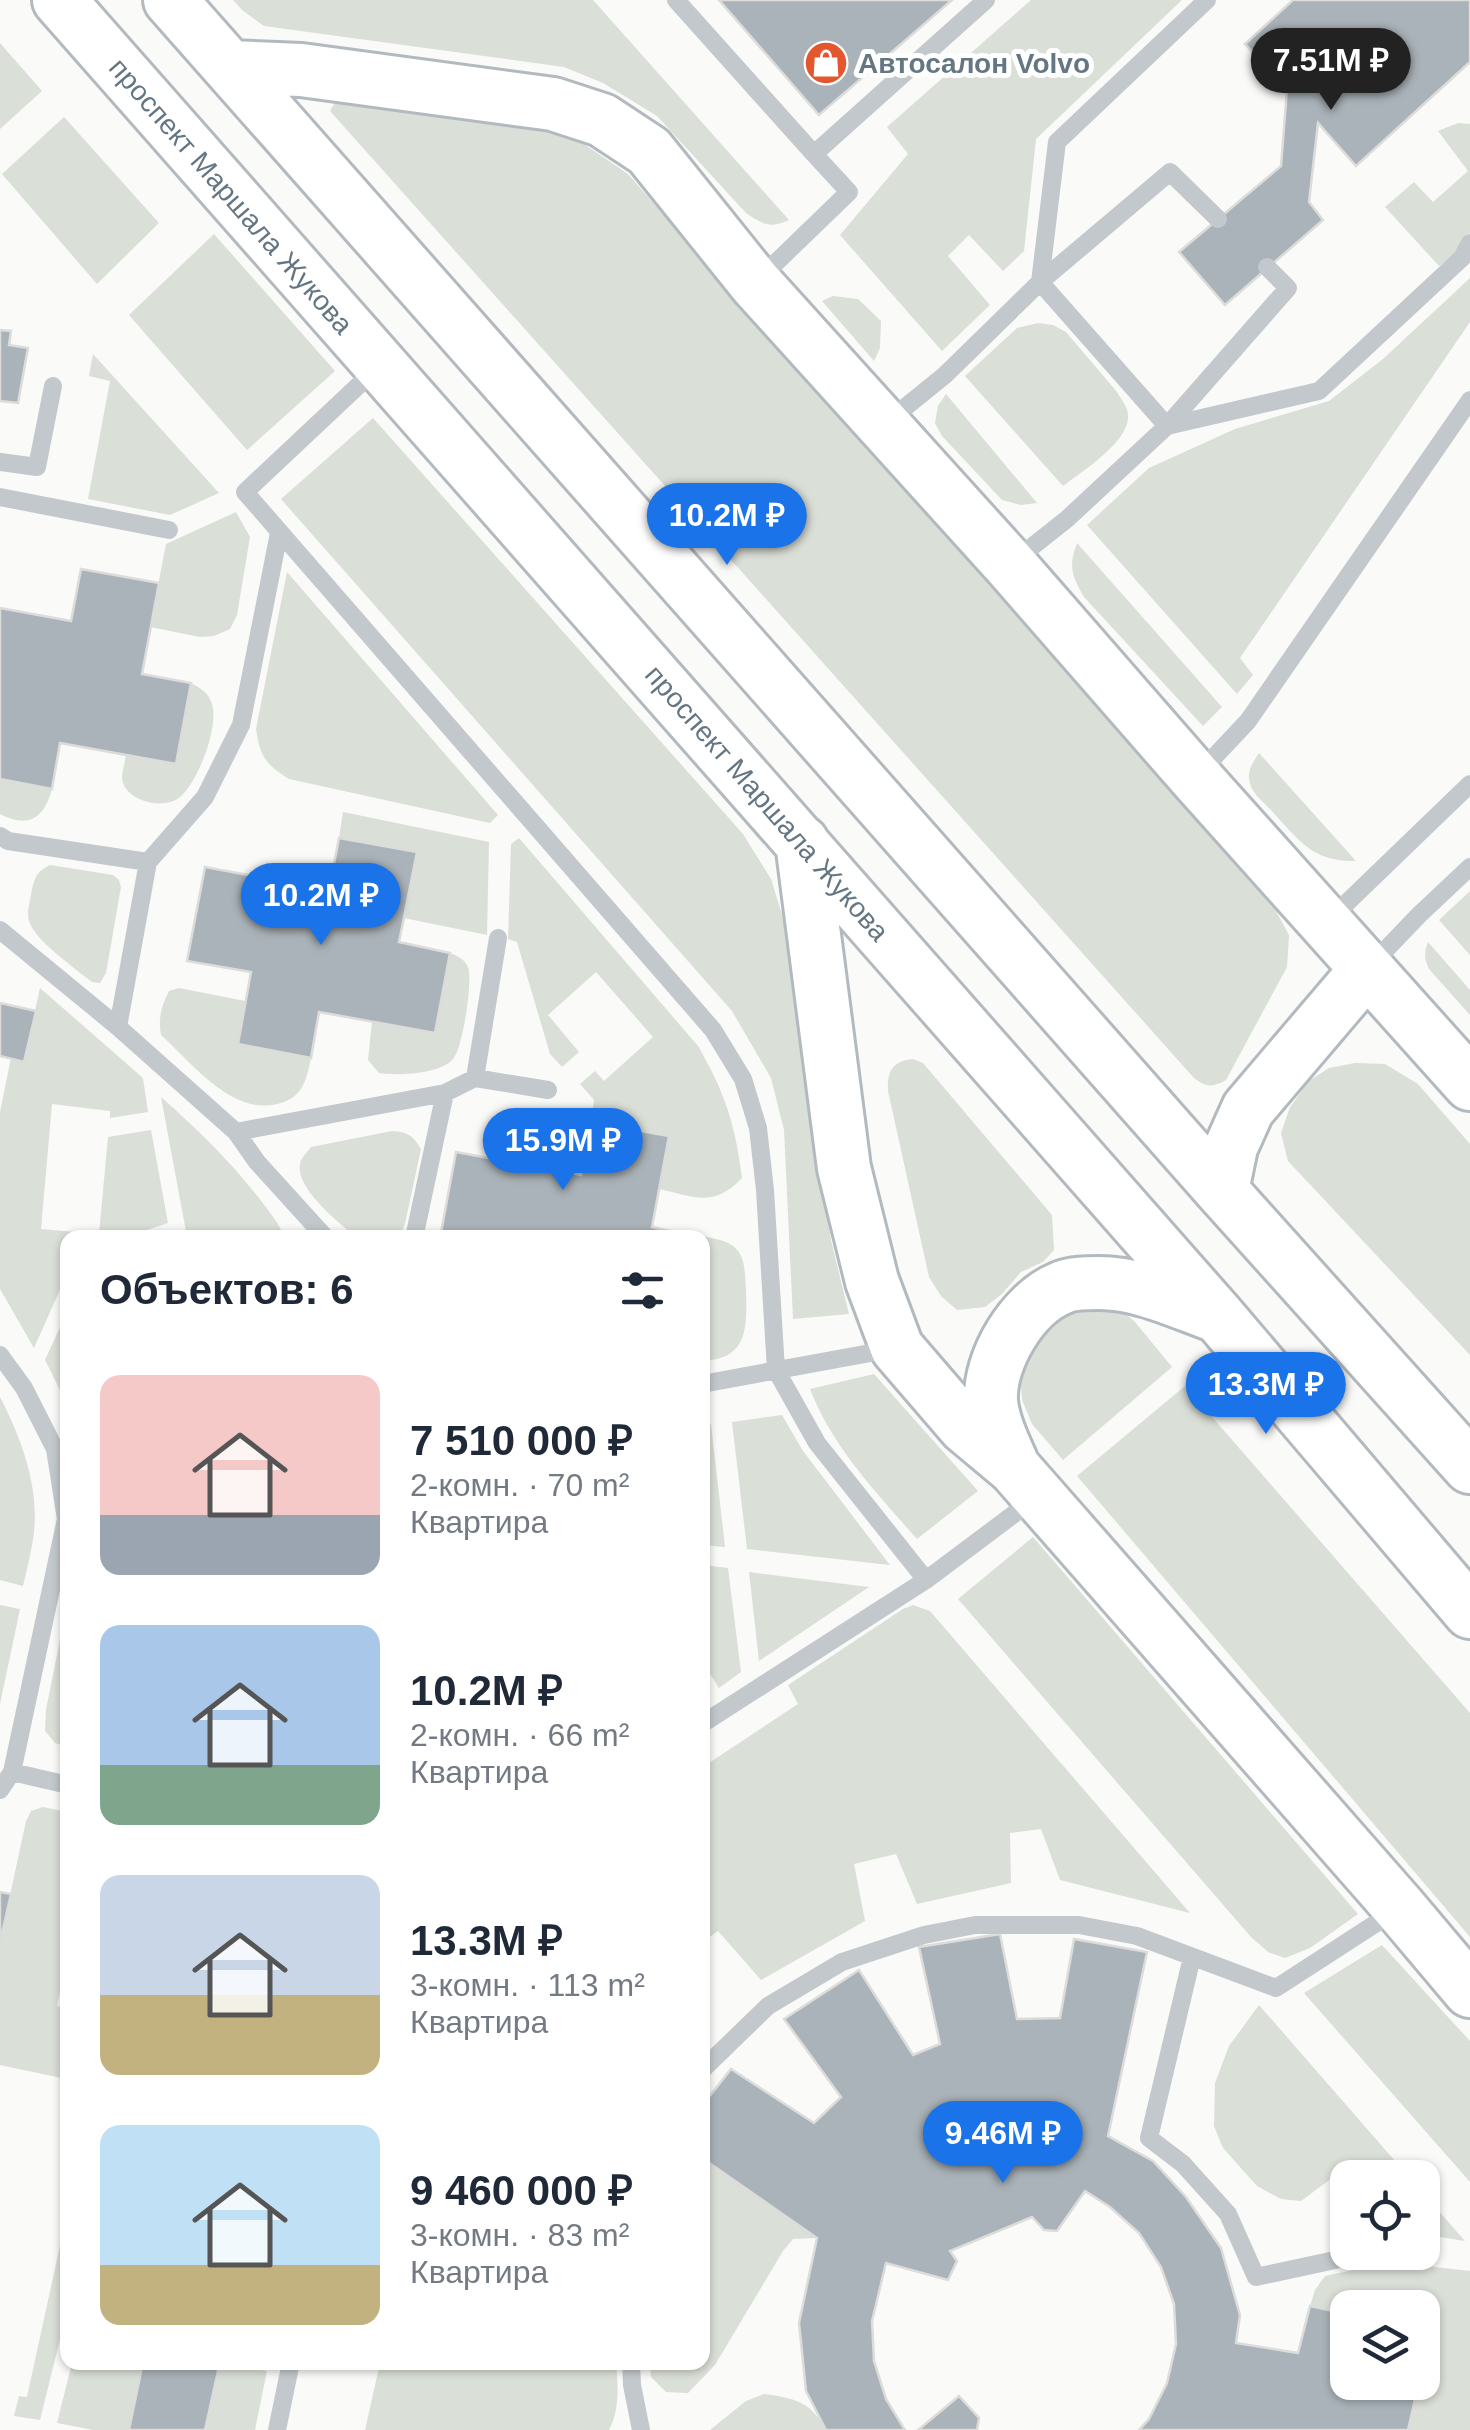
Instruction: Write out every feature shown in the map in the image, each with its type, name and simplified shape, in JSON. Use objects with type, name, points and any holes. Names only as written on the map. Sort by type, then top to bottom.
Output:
[{"type":"main road","name":"проспект Маршала Жукова","points":[[59,0],[1218,1316],[1470,1612]]},
{"type":"main road","points":[[170,0],[1470,1467]]},
{"type":"main road","points":[[230,67],[301,70],[554,104],[602,120],[649,151],[755,283],[1470,1084]]},
{"type":"main road","points":[[802,842],[844,1168],[872,1282],[897,1348],[965,1426],[1026,1482],[1470,1991]]},
{"type":"main road","points":[[1222,1191],[1231,1147],[1248,1109],[1367,970]]},
{"type":"main road","points":[[1026,1482],[997,1426],[991,1400],[998,1358],[1026,1311],[1062,1287],[1102,1283],[1144,1290],[1218,1316]]},
{"type":"lane","points":[[676,0],[849,192],[755,283]]},
{"type":"lane","points":[[814,154],[986,0]]},
{"type":"lane","points":[[1167,426],[1040,282],[1057,142],[1207,0]]},
{"type":"lane","points":[[883,424],[945,376],[1040,282],[1170,172],[1218,219]]},
{"type":"lane","points":[[1167,426],[1319,391],[1462,258],[1470,244]]},
{"type":"lane","points":[[1010,565],[1067,519],[1167,426],[1288,288],[1267,267]]},
{"type":"lane","points":[[380,366],[245,492],[713,1030],[742,1078],[758,1128],[776,1370],[817,1443],[926,1580]]},
{"type":"lane","points":[[0,462],[37,468],[53,386]]},
{"type":"lane","points":[[1196,777],[1248,721],[1470,400]]},
{"type":"lane","points":[[0,497],[169,530]]},
{"type":"lane","points":[[118,1027],[148,862],[206,797],[241,726],[278,533]]},
{"type":"lane","points":[[1326,924],[1470,784]]},
{"type":"lane","points":[[0,836],[148,862]]},
{"type":"lane","points":[[1367,970],[1470,867]]},
{"type":"lane","points":[[0,930],[118,1027],[236,1132],[257,1162],[319,1230]]},
{"type":"lane","points":[[475,1078],[498,938]]},
{"type":"lane","points":[[236,1132],[445,1094],[475,1078],[548,1090]]},
{"type":"lane","points":[[416,1230],[445,1094]]},
{"type":"lane","points":[[710,1382],[897,1348]]},
{"type":"lane","points":[[0,1354],[24,1388],[55,1449],[60,1480]]},
{"type":"lane","points":[[710,1719],[926,1580],[1026,1482]]},
{"type":"lane","points":[[0,1790],[12,1772],[60,1546]]},
{"type":"lane","points":[[12,1772],[60,1783]]},
{"type":"lane","points":[[710,2062],[768,2006],[842,1962],[924,1935],[975,1925],[1079,1925],[1136,1936],[1276,1988],[1400,1908]]},
{"type":"lane","points":[[1192,1957],[1150,2138],[1182,2164],[1228,2214],[1256,2277],[1251,2298]]},
{"type":"lane","points":[[1256,2277],[1330,2261]]},
{"type":"lane","points":[[277,2430],[289,2370]]},
{"type":"lane","points":[[631,2370],[641,2430]]},
{"type":"shaded area","points":[[233,0],[593,0],[789,220],[766,224],[746,213],[657,116],[603,83],[564,67],[264,26]]},
{"type":"shaded area","points":[[1031,0],[1182,0],[1036,139],[1024,251],[1003,271],[969,235],[948,256],[990,305],[942,351],[840,235],[908,154],[887,127]]},
{"type":"shaded area","points":[[0,43],[42,91],[0,129]]},
{"type":"shaded area","points":[[337,99],[542,128],[584,144],[628,174],[1276,911],[1289,935],[1287,967],[1226,1080],[1209,1085],[1194,1078],[330,111]]},
{"type":"shaded area","points":[[64,117],[159,223],[97,284],[2,174]]},
{"type":"shaded area","points":[[1458,123],[1470,124],[1470,232],[1459,253],[1439,266],[1385,207],[1414,182],[1433,202],[1468,171],[1438,131]]},
{"type":"shaded area","points":[[214,234],[335,371],[247,450],[129,315]]},
{"type":"shaded area","points":[[1470,278],[1470,322],[1240,658],[1253,675],[1237,694],[1087,525],[1149,468],[1235,429],[1329,401],[1383,359]]},
{"type":"shaded area","points":[[833,296],[858,299],[881,321],[880,348],[874,361],[822,301]]},
{"type":"shaded area","points":[[1038,323],[1066,332],[1117,392],[1128,414],[1127,424],[1114,445],[1063,486],[965,376],[1017,328]]},
{"type":"shaded area","points":[[93,354],[219,493],[170,515],[88,499],[110,381],[89,376]]},
{"type":"shaded area","points":[[946,394],[1037,503],[1021,505],[1002,500],[942,436],[935,423],[938,406]]},
{"type":"shaded area","points":[[373,418],[743,834],[771,879],[787,931],[831,1240],[849,1314],[793,1319],[784,1130],[771,1078],[732,1011],[281,499]]},
{"type":"shaded area","points":[[236,512],[250,537],[237,615],[230,629],[200,637],[150,627],[166,544]]},
{"type":"shaded area","points":[[1077,543],[1222,707],[1203,726],[1084,597],[1073,571]]},
{"type":"shaded area","points":[[287,572],[498,815],[490,823],[289,779],[269,764],[256,729]]},
{"type":"shaded area","points":[[191,683],[212,704],[210,740],[200,767],[187,790],[173,801],[155,803],[137,798],[124,786],[126,755],[176,764]]},
{"type":"shaded area","points":[[1259,753],[1356,861],[1316,853],[1258,797],[1249,775]]},
{"type":"shaded area","points":[[0,779],[52,789],[40,814],[19,821],[0,814]]},
{"type":"shaded area","points":[[343,812],[489,842],[487,935],[404,918],[416,852],[339,838]]},
{"type":"shaded area","points":[[519,838],[698,1046],[728,1109],[739,1158],[742,1178],[722,1194],[704,1198],[659,1189],[669,1136],[591,1122],[594,1100],[580,1084],[595,1071],[604,1081],[653,1037],[596,972],[548,1015],[579,1052],[562,1067],[550,1054],[517,942],[508,939],[511,844]]},
{"type":"shaded area","points":[[50,865],[113,875],[119,880],[106,973],[100,983],[92,982],[56,954],[29,921],[34,881]]},
{"type":"shaded area","points":[[1470,891],[1470,955],[1439,920]]},
{"type":"shaded area","points":[[1428,942],[1470,990],[1470,1015],[1429,969],[1425,956]]},
{"type":"shaded area","points":[[450,953],[465,962],[469,974],[463,1028],[453,1059],[429,1071],[379,1073],[368,1060],[372,1022],[435,1033]]},
{"type":"shaded area","points":[[40,988],[143,1078],[148,1112],[110,1118],[110,1111],[52,1104],[41,1229],[60,1231],[60,1290],[34,1348],[0,1289],[0,1112],[11,1058],[24,1061]]},
{"type":"shaded area","points":[[179,988],[245,1001],[238,1044],[311,1058],[298,1093],[277,1104],[244,1102],[199,1072],[161,1035],[164,1002],[169,991]]},
{"type":"shaded area","points":[[913,1059],[923,1063],[1052,1215],[1054,1250],[1043,1262],[1021,1272],[985,1307],[957,1310],[941,1296],[929,1277],[888,1091],[892,1069]]},
{"type":"shaded area","points":[[1355,1063],[1385,1064],[1418,1084],[1470,1144],[1470,1355],[1288,1161],[1281,1133],[1290,1107],[1309,1081],[1329,1068]]},
{"type":"shaded area","points":[[161,1097],[236,1171],[281,1230],[186,1230]]},
{"type":"shaded area","points":[[151,1130],[168,1223],[147,1230],[99,1230],[108,1137]]},
{"type":"shaded area","points":[[392,1131],[415,1140],[421,1149],[402,1230],[347,1230],[303,1181],[301,1160],[311,1147]]},
{"type":"shaded area","points":[[710,1238],[735,1247],[745,1270],[742,1339],[737,1348],[710,1360]]},
{"type":"shaded area","points":[[1061,1307],[1120,1309],[1172,1367],[1063,1460],[1032,1424],[1022,1400],[1020,1374],[1025,1353]]},
{"type":"shaded area","points":[[60,1327],[60,1390],[45,1360]]},
{"type":"shaded area","points":[[874,1374],[978,1491],[917,1539],[843,1450],[810,1389]]},
{"type":"shaded area","points":[[1185,1386],[1470,1713],[1470,1937],[1077,1476]]},
{"type":"shaded area","points":[[0,1397],[21,1445],[34,1497],[34,1532],[23,1586],[0,1580]]},
{"type":"shaded area","points":[[782,1415],[803,1451],[890,1565],[747,1549],[732,1422]]},
{"type":"shaded area","points":[[711,1424],[725,1547],[710,1546]]},
{"type":"shaded area","points":[[1033,1537],[1358,1914],[1310,1948],[1285,1958],[1268,1952],[958,1599]]},
{"type":"shaded area","points":[[710,1566],[728,1568],[741,1672],[719,1688],[710,1674]]},
{"type":"shaded area","points":[[749,1572],[869,1587],[759,1661]]},
{"type":"shaded area","points":[[0,1605],[20,1609],[0,1704]]},
{"type":"shaded area","points":[[913,1605],[930,1611],[1190,1913],[1060,1880],[1041,1829],[1010,1833],[1011,1883],[917,1904],[896,1854],[854,1864],[865,1921],[761,1980],[718,1931],[710,1937],[710,1762],[798,1704],[788,1685]]},
{"type":"shaded area","points":[[60,1640],[60,1745],[45,1731]]},
{"type":"shaded area","points":[[43,1807],[60,1811],[60,2078],[0,2065],[0,1942],[31,1811]]},
{"type":"shaded area","points":[[1382,1945],[1470,2041],[1470,2182],[1304,1993]]},
{"type":"shaded area","points":[[1259,2005],[1394,2160],[1330,2160],[1330,2179],[1301,2201],[1281,2199],[1257,2186],[1223,2148],[1214,2126],[1215,2083],[1229,2046]]},
{"type":"shaded area","points":[[710,2163],[817,2238],[793,2239],[783,2251],[715,2365],[688,2393],[666,2392],[651,2377],[650,2370],[710,2370]]},
{"type":"shaded area","points":[[1440,2213],[1465,2241],[1440,2237]]},
{"type":"shaded area","points":[[60,2245],[60,2339],[40,2420],[14,2416],[19,2396],[27,2397]]},
{"type":"shaded area","points":[[1440,2268],[1470,2271],[1470,2430],[1408,2430],[1415,2400],[1440,2400],[1440,2290],[1330,2290],[1330,2310],[1310,2306],[1325,2276],[1353,2270]]},
{"type":"shaded area","points":[[70,2370],[142,2370],[129,2430],[93,2430],[57,2423]]},
{"type":"shaded area","points":[[219,2370],[267,2371],[255,2430],[206,2430]]},
{"type":"shaded area","points":[[378,2370],[617,2370],[615,2414],[609,2430],[365,2430]]},
{"type":"shaded area","points":[[764,2394],[801,2403],[826,2430],[710,2430],[746,2401]]},
{"type":"building","points":[[719,0],[952,0],[819,115]]},
{"type":"building","points":[[1293,0],[1470,0],[1470,62],[1356,166],[1318,123],[1309,202],[1323,220],[1225,305],[1179,252],[1281,166],[1287,89],[1245,44]]},
{"type":"building","points":[[0,330],[11,331],[9,345],[28,348],[18,403],[0,401]]},
{"type":"building","points":[[81,569],[159,583],[142,674],[191,683],[176,764],[60,743],[52,789],[0,779],[0,608],[71,621]]},
{"type":"building","points":[[339,838],[417,852],[399,942],[450,953],[435,1033],[319,1012],[311,1058],[238,1044],[251,972],[187,961],[205,867],[329,890]]},
{"type":"building","points":[[0,1003],[36,1011],[24,1062],[0,1056]]},
{"type":"building","points":[[591,1122],[669,1136],[652,1227],[665,1230],[441,1230],[456,1152],[581,1175]]},
{"type":"building","points":[[0,1892],[11,1894],[0,1942]]},
{"type":"building","points":[[1000,1934],[1017,2019],[1060,2018],[1074,1939],[1147,1952],[1108,2136],[1153,2161],[1186,2197],[1221,2248],[1240,2315],[1236,2343],[1298,2353],[1310,2306],[1330,2310],[1330,2400],[1415,2400],[1408,2430],[1139,2430],[1167,2383],[1176,2344],[1174,2304],[1161,2267],[1139,2233],[1085,2191],[1057,2231],[1044,2230],[1032,2217],[950,2251],[957,2261],[948,2280],[886,2263],[872,2321],[874,2361],[886,2399],[905,2430],[826,2430],[806,2391],[799,2323],[817,2238],[710,2164],[710,2096],[731,2069],[814,2123],[841,2097],[784,2019],[859,1970],[913,2055],[940,2044],[919,1947]]},
{"type":"building","points":[[141,2370],[218,2370],[205,2430],[129,2430]]},
{"type":"building","points":[[959,2396],[979,2418],[977,2430],[918,2430]]},
{"type":"place","name":"Автосалон Volvo","points":[[826,63]]}]
